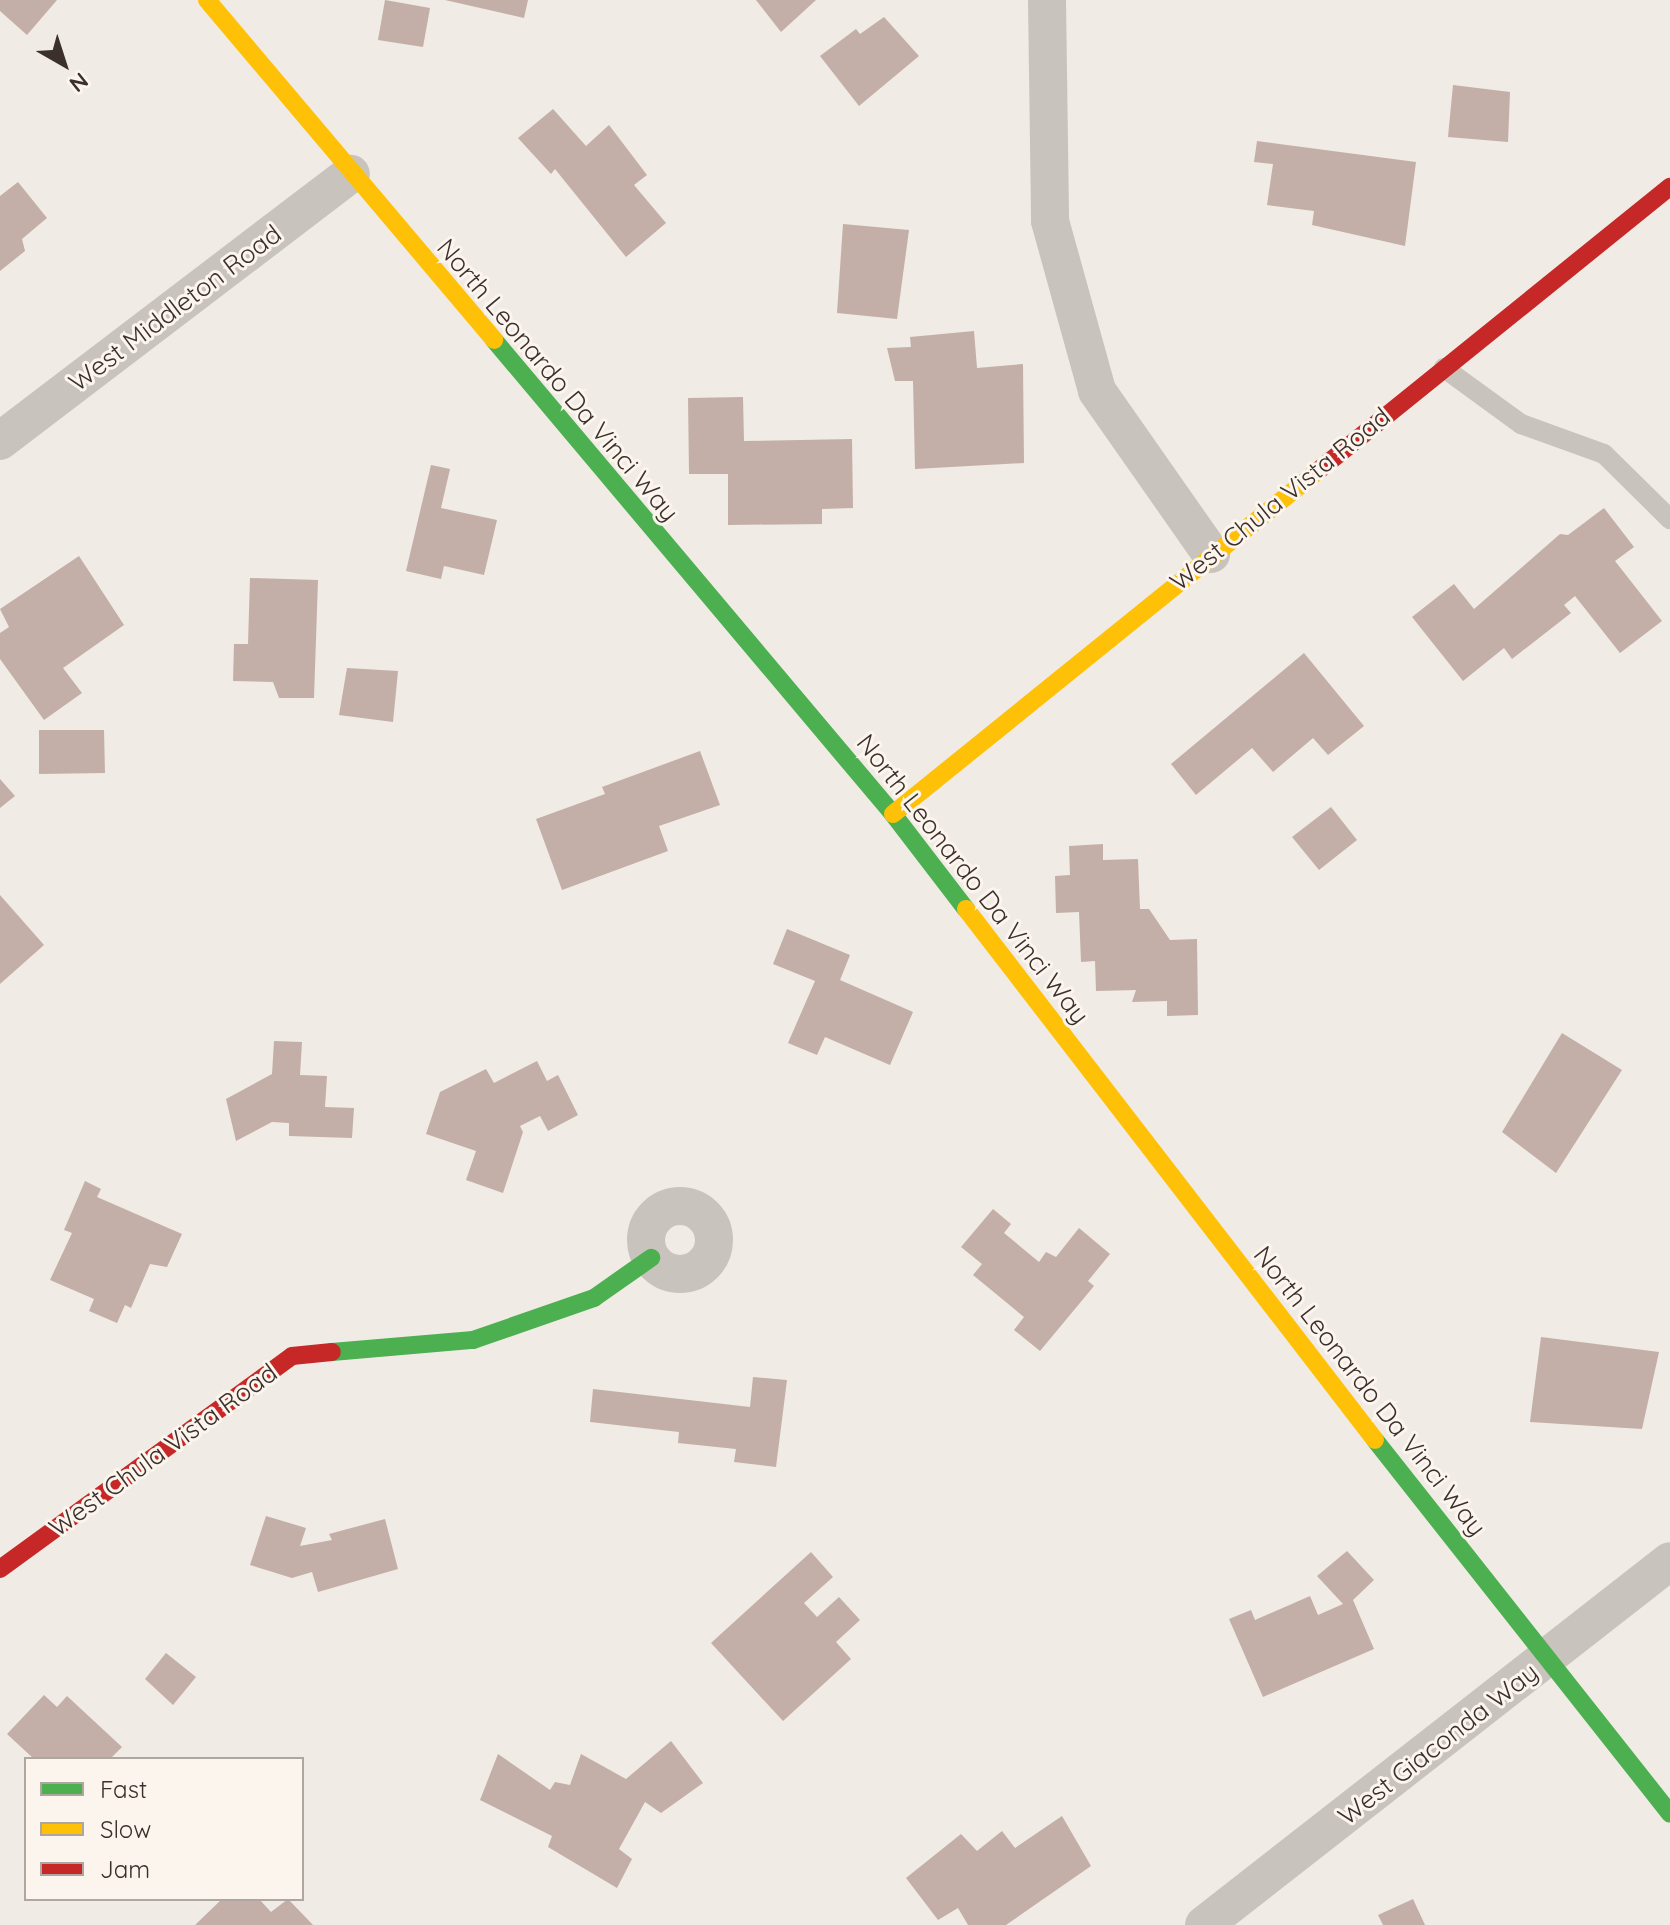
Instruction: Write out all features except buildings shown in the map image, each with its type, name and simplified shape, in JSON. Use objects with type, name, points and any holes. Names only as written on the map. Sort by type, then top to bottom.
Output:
[{"type":"street","name":"North Leonardo Da Vinci Way","points":[[207,0],[893,814],[1545,1661],[1670,1813]]},
{"type":"street","points":[[1047,0],[1050,221],[1097,391],[1211,554]]},
{"type":"street","name":"West Middleton Road","points":[[0,441],[351,174]]},
{"type":"street","name":"West Chula Vista Road","points":[[893,814],[1211,554],[1670,187]]},
{"type":"street","name":"West Chula Vista Road","points":[[0,1569],[292,1356],[473,1340],[594,1298],[651,1258]]},
{"type":"street","name":"West Giaconda Way","points":[[1204,1925],[1670,1561]]},
{"type":"lane","points":[[1444,368],[1521,424],[1604,454],[1670,519]]},
{"type":"traffic: fast","points":[[494,340],[893,814],[966,909]]},
{"type":"traffic: fast","points":[[332,1352],[473,1340],[594,1298],[651,1258]]},
{"type":"traffic: fast","points":[[1375,1440],[1670,1813]]},
{"type":"traffic: slow","points":[[207,0],[494,340]]},
{"type":"traffic: slow","points":[[893,814],[1319,470]]},
{"type":"traffic: slow","points":[[966,909],[1375,1440]]},
{"type":"traffic: jam","points":[[1319,470],[1670,187]]},
{"type":"traffic: jam","points":[[0,1569],[292,1356],[332,1352]]}]
